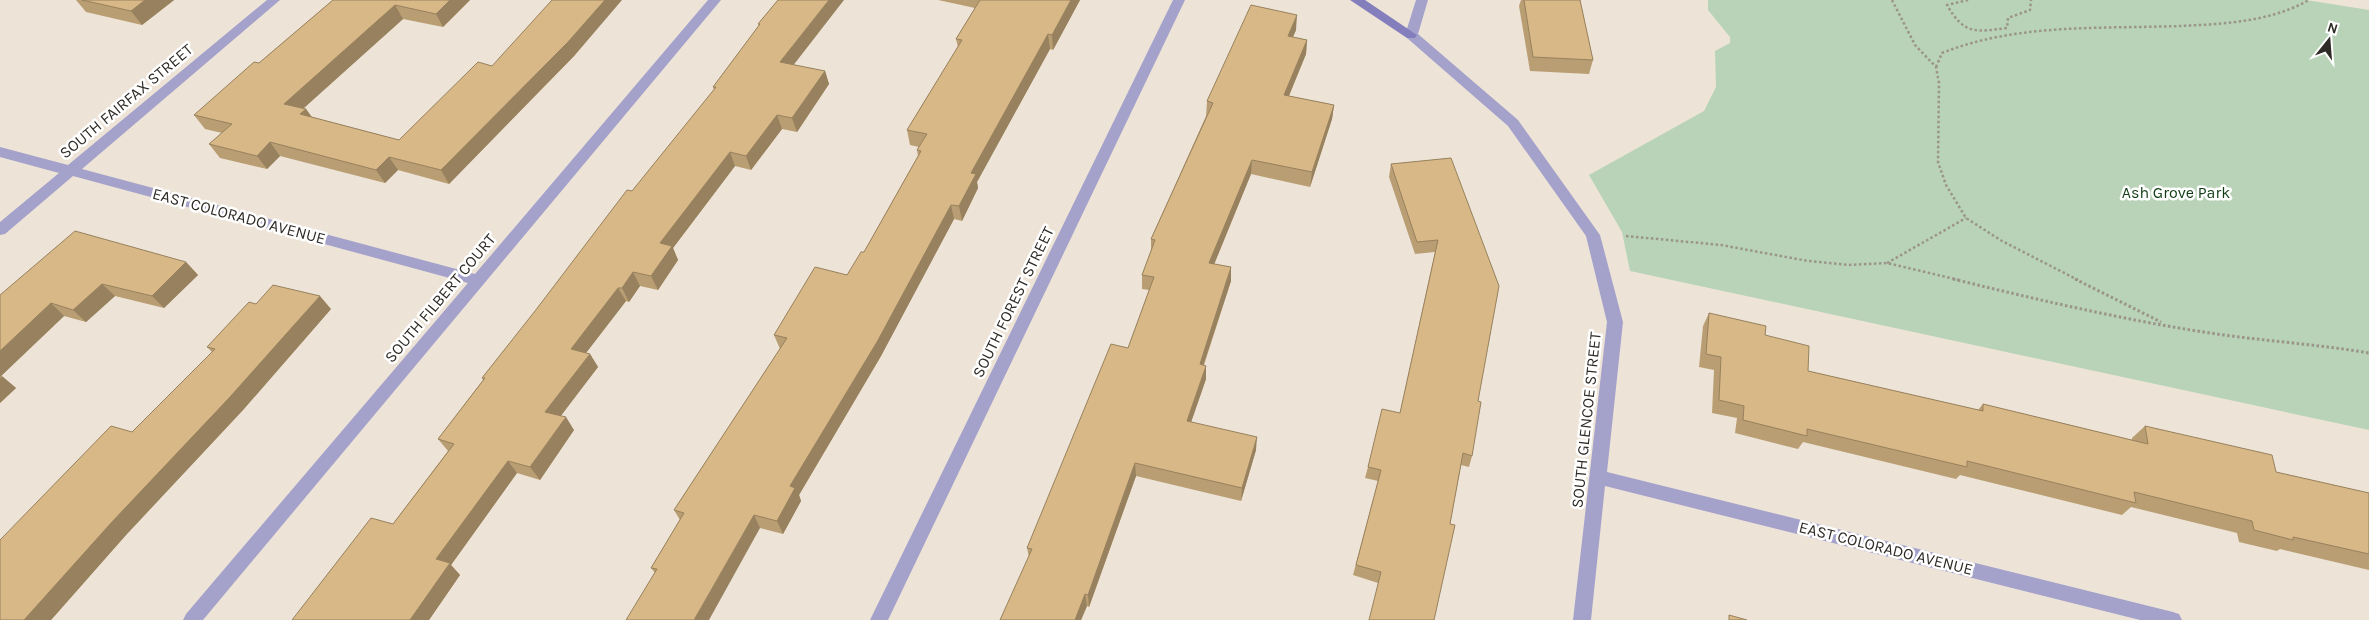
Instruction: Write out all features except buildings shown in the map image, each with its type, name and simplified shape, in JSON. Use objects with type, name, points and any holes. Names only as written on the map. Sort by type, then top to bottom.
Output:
[{"type":"street","name":"SOUTH FAIRFAX STREET","points":[[0,230],[274,0]]},
{"type":"street","name":"SOUTH FILBERT COURT","points":[[192,620],[715,0]]},
{"type":"street","name":"SOUTH FOREST STREET","points":[[879,620],[1179,0]]},
{"type":"street","points":[[1356,0],[1411,35],[1422,0]]},
{"type":"street","name":"SOUTH GLENCOE STREET","points":[[1411,35],[1513,123],[1593,234],[1614,322],[1582,620]]},
{"type":"street","name":"EAST COLORADO AVENUE","points":[[0,152],[478,280]]},
{"type":"street","name":"EAST COLORADO AVENUE","points":[[1598,477],[2173,620]]},
{"type":"path","points":[[1892,0],[1899,17],[1915,45],[1936,67],[1939,83],[1937,113],[1938,162],[1946,186],[1966,218],[2039,261],[2163,324]]},
{"type":"path","points":[[1968,0],[1947,5],[1955,22],[1973,32],[2007,28],[2008,18],[2030,10],[2031,0]]},
{"type":"path","points":[[1936,67],[1942,53],[1959,46],[1987,40],[2061,30],[2210,24],[2281,15],[2299,8],[2309,0]]},
{"type":"path","points":[[1887,263],[1966,218]]},
{"type":"path","points":[[1593,234],[1660,238],[1721,245],[1808,261],[1848,266],[1887,263],[2093,313],[2212,333],[2317,344],[2369,353]]},
{"type":"green space","name":"Ash Grove Park","points":[[1708,0],[2306,0],[2369,10],[2369,430],[1630,271],[1622,232],[1589,175],[1704,111],[1716,87],[1715,51],[1730,43],[1730,37],[1708,10]]}]
